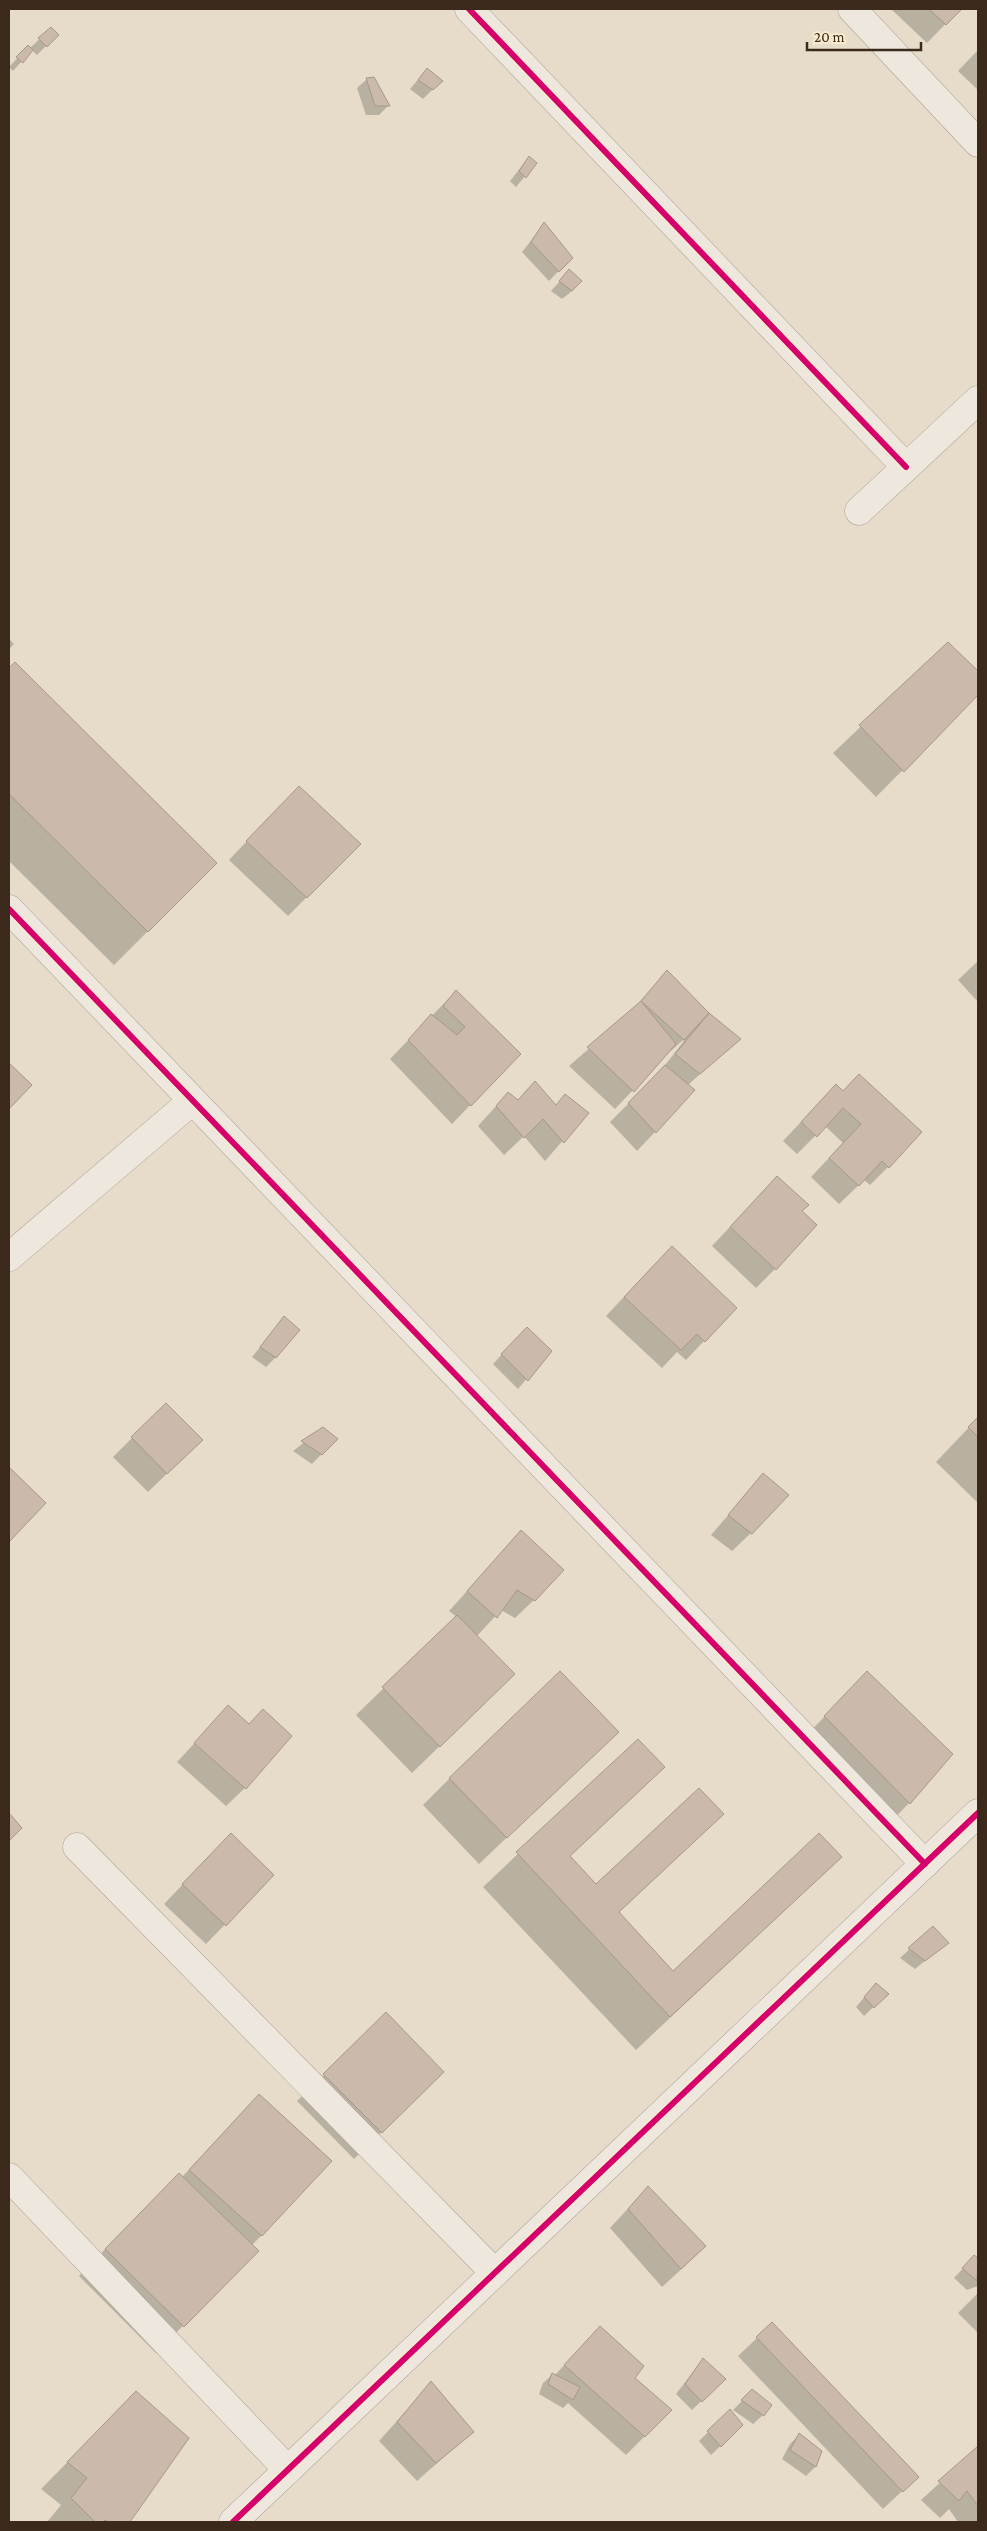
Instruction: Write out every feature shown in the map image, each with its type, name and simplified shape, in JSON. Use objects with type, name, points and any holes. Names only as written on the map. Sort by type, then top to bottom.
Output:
[{"type":"street","points":[[468,9],[906,467]]},
{"type":"street","points":[[852,9],[978,144]]},
{"type":"street","points":[[860,511],[978,400]]},
{"type":"street","points":[[9,909],[925,1864]]},
{"type":"street","points":[[9,1257],[192,1101]]},
{"type":"street","points":[[233,2522],[978,1813]]},
{"type":"street","points":[[77,1847],[495,2272]]},
{"type":"street","points":[[9,2177],[288,2470]]},
{"type":"building","points":[[929,9],[962,9],[946,25]]},
{"type":"building","points":[[51,27],[59,35],[47,47],[38,38]]},
{"type":"building","points":[[28,45],[33,50],[23,63],[16,57]]},
{"type":"building","points":[[427,68],[443,81],[433,90],[418,80]]},
{"type":"building","points":[[374,77],[390,106],[375,106],[366,78]]},
{"type":"building","points":[[529,156],[537,163],[526,178],[519,171]]},
{"type":"building","points":[[544,222],[573,258],[559,272],[531,242]]},
{"type":"building","points":[[569,269],[582,281],[572,291],[559,281]]},
{"type":"building","points":[[948,642],[978,671],[978,695],[904,772],[859,725]]},
{"type":"building","points":[[15,662],[217,863],[148,932],[9,794],[9,668]]},
{"type":"building","points":[[299,786],[361,844],[307,898],[246,841]]},
{"type":"building","points":[[667,970],[709,1013],[684,1040],[641,1001]]},
{"type":"building","points":[[456,990],[521,1054],[471,1106],[408,1040],[431,1014],[457,1035],[465,1027],[443,1006]]},
{"type":"building","points":[[641,1001],[676,1044],[634,1092],[587,1047]]},
{"type":"building","points":[[709,1013],[741,1039],[700,1074],[675,1054]]},
{"type":"building","points":[[9,1063],[32,1085],[9,1109]]},
{"type":"building","points":[[665,1065],[695,1090],[656,1133],[628,1103]]},
{"type":"building","points":[[859,1074],[922,1132],[889,1168],[882,1161],[859,1186],[829,1158],[861,1124],[843,1108],[817,1137],[801,1122],[836,1084],[843,1091]]},
{"type":"building","points":[[535,1081],[556,1105],[565,1094],[589,1113],[564,1143],[543,1119],[524,1138],[496,1106],[508,1092],[518,1100]]},
{"type":"building","points":[[777,1176],[809,1205],[802,1211],[817,1225],[776,1270],[730,1227]]},
{"type":"building","points":[[672,1246],[737,1308],[705,1342],[697,1334],[681,1350],[624,1297]]},
{"type":"building","points":[[284,1316],[300,1330],[276,1358],[260,1347]]},
{"type":"building","points":[[527,1327],[552,1351],[528,1381],[501,1354]]},
{"type":"building","points":[[166,1403],[203,1440],[167,1474],[131,1437]]},
{"type":"building","points":[[978,1417],[978,1437],[968,1427]]},
{"type":"building","points":[[323,1427],[338,1439],[322,1455],[301,1441]]},
{"type":"building","points":[[9,1467],[46,1503],[9,1542]]},
{"type":"building","points":[[763,1473],[789,1495],[752,1534],[728,1515]]},
{"type":"building","points":[[521,1530],[564,1570],[535,1601],[517,1590],[497,1618],[467,1591]]},
{"type":"building","points":[[457,1615],[515,1674],[440,1747],[382,1687]]},
{"type":"building","points":[[560,1671],[619,1732],[507,1838],[449,1778]]},
{"type":"building","points":[[867,1671],[953,1754],[910,1804],[824,1716]]},
{"type":"building","points":[[228,1705],[249,1724],[263,1709],[292,1736],[246,1789],[194,1743]]},
{"type":"building","points":[[638,1739],[665,1767],[570,1856],[596,1884],[699,1788],[724,1814],[619,1912],[673,1971],[819,1833],[842,1857],[670,2017],[516,1852]]},
{"type":"building","points":[[9,1813],[22,1828],[9,1841]]},
{"type":"building","points":[[231,1833],[274,1875],[226,1926],[182,1884]]},
{"type":"building","points":[[933,1926],[949,1943],[925,1961],[908,1948]]},
{"type":"building","points":[[876,1983],[889,1994],[874,2008],[864,1997]]},
{"type":"building","points":[[386,2012],[444,2072],[382,2133],[323,2074]]},
{"type":"building","points":[[259,2094],[332,2161],[262,2236],[189,2170]]},
{"type":"building","points":[[179,2173],[259,2251],[184,2327],[105,2249]]},
{"type":"building","points":[[648,2186],[706,2246],[681,2269],[628,2209]]},
{"type":"building","points":[[974,2255],[978,2258],[977,2281],[962,2268]]},
{"type":"building","points":[[772,2322],[919,2477],[903,2492],[756,2337]]},
{"type":"building","points":[[600,2326],[644,2366],[635,2378],[672,2410],[645,2437],[564,2365]]},
{"type":"building","points":[[703,2358],[726,2379],[702,2402],[685,2384]]},
{"type":"building","points":[[552,2373],[580,2387],[573,2400],[548,2384]]},
{"type":"building","points":[[431,2381],[474,2432],[436,2463],[397,2422]]},
{"type":"building","points":[[752,2389],[772,2405],[764,2416],[741,2400]]},
{"type":"building","points":[[136,2391],[189,2438],[130,2522],[109,2522],[105,2520],[103,2522],[95,2522],[71,2498],[87,2478],[67,2462]]},
{"type":"building","points":[[730,2409],[743,2425],[721,2447],[707,2431]]},
{"type":"building","points":[[799,2433],[822,2451],[816,2467],[790,2450]]},
{"type":"building","points":[[978,2446],[978,2506],[967,2491],[959,2501],[938,2481]]},
{"type":"cycle path","points":[[469,9],[906,467]]},
{"type":"cycle path","points":[[9,909],[925,1864]]},
{"type":"cycle path","points":[[233,2522],[978,1813]]}]
